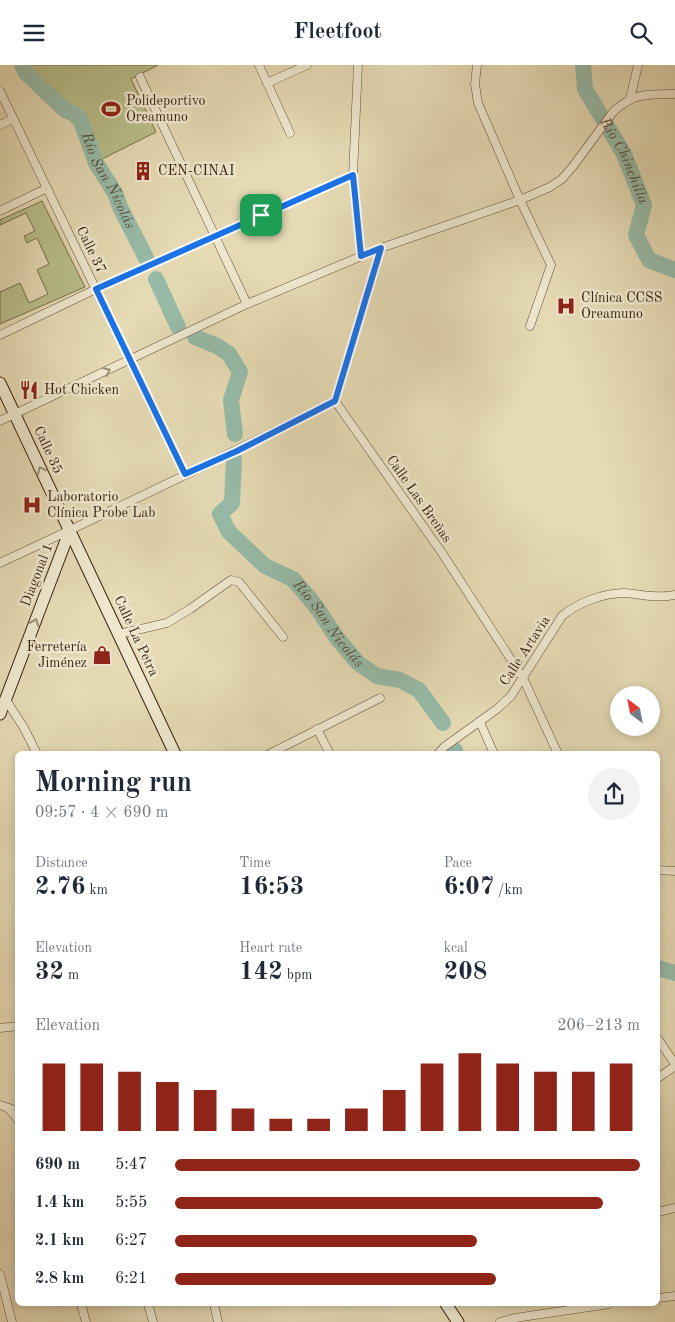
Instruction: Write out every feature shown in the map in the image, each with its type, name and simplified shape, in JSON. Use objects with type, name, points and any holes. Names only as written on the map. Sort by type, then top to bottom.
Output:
[{"type":"main road","name":"Calle 35","points":[[0,383],[70,530]]},
{"type":"main road","name":"Calle La Petra","points":[[70,530],[174,751]]},
{"type":"main road","name":"Diagonal 1","points":[[0,714],[70,530]]},
{"type":"main road","points":[[0,688],[6,700]]},
{"type":"main road","points":[[447,1306],[458,1322]]},
{"type":"street","points":[[259,65],[290,133]]},
{"type":"street","points":[[267,83],[307,65]]},
{"type":"street","points":[[358,65],[353,175],[361,256]]},
{"type":"street","points":[[477,65],[474,84],[478,103],[520,200],[552,265],[530,326]]},
{"type":"street","points":[[630,99],[638,65]]},
{"type":"street","points":[[140,77],[247,303]]},
{"type":"street","name":"Calle 37","points":[[0,91],[185,474]]},
{"type":"street","points":[[0,421],[247,303],[381,248],[520,200],[550,187],[562,179],[613,113],[630,99],[650,93],[675,94]]},
{"type":"street","points":[[0,125],[13,119]]},
{"type":"street","points":[[0,335],[96,289],[353,175]]},
{"type":"street","points":[[0,211],[47,189]]},
{"type":"street","points":[[0,563],[237,451],[335,401],[381,248]]},
{"type":"street","name":"Calle Las Breñas","points":[[335,401],[442,553],[523,679],[557,751]]},
{"type":"street","points":[[119,634],[167,623],[231,580],[239,582],[283,637]]},
{"type":"street","name":"Calle Artavia","points":[[441,751],[511,696],[562,616],[572,608],[606,596],[622,593],[655,597],[675,595]]},
{"type":"street","points":[[275,751],[380,698]]},
{"type":"street","points":[[6,700],[24,728],[36,751]]},
{"type":"street","points":[[480,722],[493,751]]},
{"type":"street","points":[[317,729],[328,751]]},
{"type":"street","points":[[660,869],[675,871]]},
{"type":"street","points":[[0,1028],[15,1026]]},
{"type":"street","points":[[660,1042],[675,1065],[660,1076]]},
{"type":"street","points":[[0,1105],[15,1110]]},
{"type":"street","points":[[9,1109],[15,1116]]},
{"type":"street","points":[[660,1212],[675,1208]]},
{"type":"street","points":[[0,1274],[12,1322]]},
{"type":"street","points":[[660,1298],[675,1296]]},
{"type":"street","points":[[82,1306],[86,1322]]},
{"type":"street","points":[[149,1306],[153,1322]]},
{"type":"street","points":[[214,1306],[218,1322]]},
{"type":"street","points":[[500,1322],[596,1306]]},
{"type":"green space","name":"Polideportivo Oreamuno","points":[[29,65],[158,65],[131,79],[156,132],[102,159],[82,112],[54,96],[31,71]]},
{"type":"green space","points":[[42,201],[85,287],[0,324],[0,292],[20,283],[29,303],[48,294],[37,270],[49,264],[37,238],[27,243],[24,236],[35,231],[26,213],[0,225],[0,220]]},
{"type":"waterway","name":"Río San Nicolás","points":[[22,65],[26,73],[65,110],[74,114],[81,121],[96,163],[115,193],[120,207],[146,258]]},
{"type":"waterway","name":"Río Chinchilla","points":[[583,65],[585,89],[624,154],[644,205],[636,235],[649,260],[675,270]]},
{"type":"waterway","name":"Río San Nicolás","points":[[156,279],[178,327]]},
{"type":"waterway","name":"Río San Nicolás","points":[[195,337],[217,346],[229,354],[240,372],[231,400],[235,434]]},
{"type":"waterway","name":"Río San Nicolás","points":[[234,459],[232,503],[220,514],[229,532],[265,566],[293,579],[358,663],[377,676],[400,680],[419,690],[443,723]]},
{"type":"waterway","name":"Río San Nicolás","points":[[660,969],[675,973]]},
{"type":"place","name":"Polideportivo Oreamuno","points":[[111,109]]},
{"type":"place","name":"CEN-CINAI","points":[[143,171]]},
{"type":"place","name":"Clínica CCSS Oreamuno","points":[[566,306]]},
{"type":"place","name":"Hot Chicken","points":[[29,390]]},
{"type":"place","name":"Laboratorio Clínica Probe Lab","points":[[32,505]]},
{"type":"place","name":"Ferretería Jiménez","points":[[102,655]]},
{"type":"route","points":[[353,175],[361,256],[381,248],[335,401],[237,451],[185,474],[96,289],[261,215],[353,175]]}]
